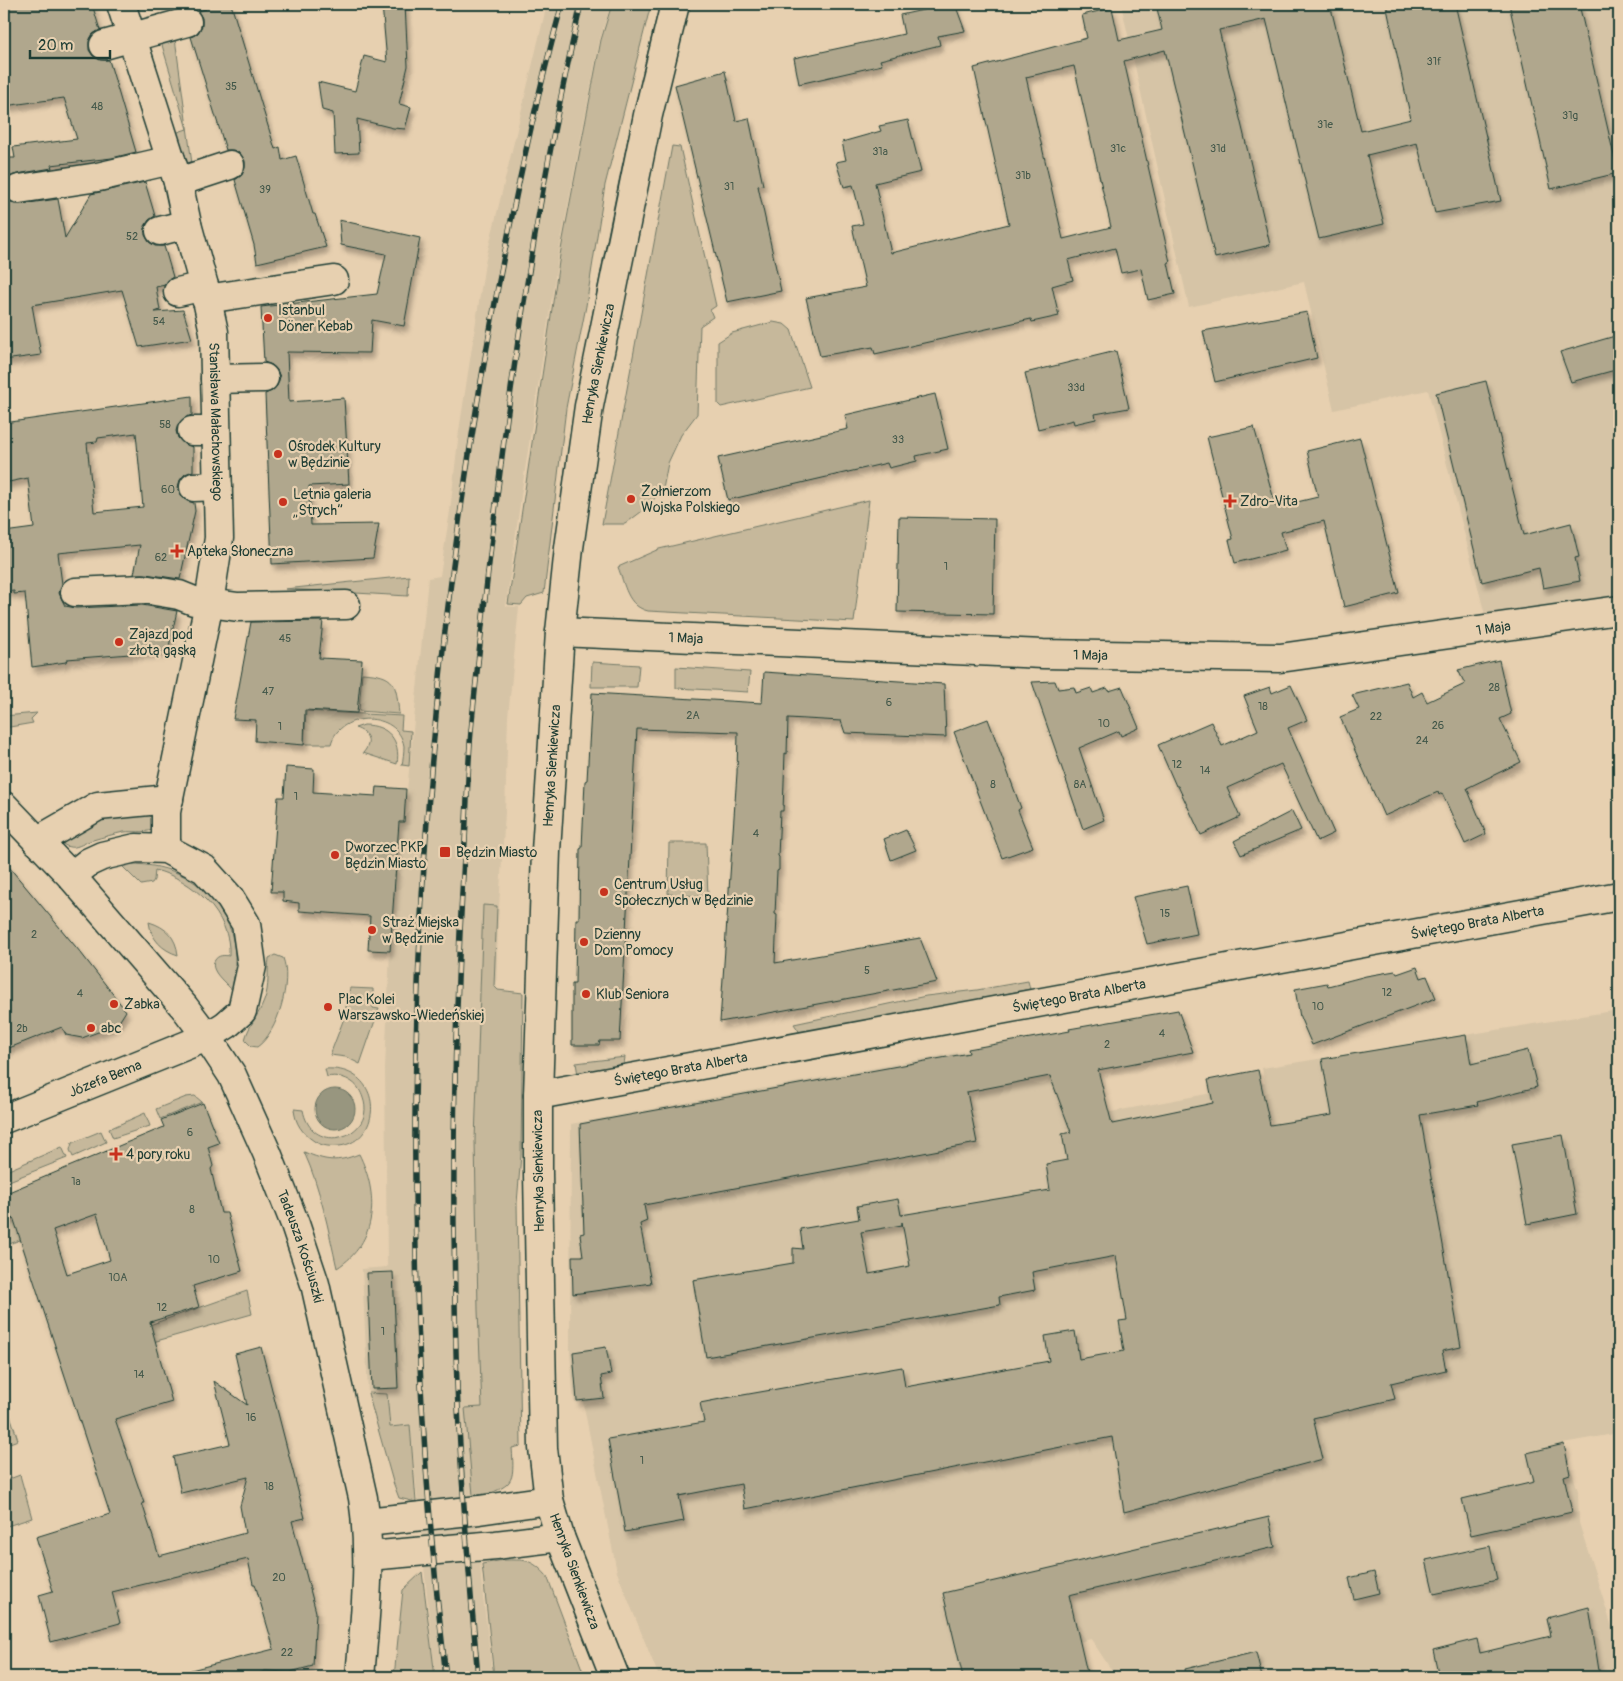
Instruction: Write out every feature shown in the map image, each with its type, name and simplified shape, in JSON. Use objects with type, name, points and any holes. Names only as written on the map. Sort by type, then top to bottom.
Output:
[{"type":"street","name":"Stanisława Małachowskiego","points":[[121,4],[174,171],[186,224],[196,292],[214,332],[216,379],[204,432],[206,486],[219,538],[209,604],[166,812],[166,849]]},
{"type":"street","name":"Henryka Sienkiewicza","points":[[615,1677],[560,1537],[550,1500],[543,1448],[538,1096],[546,851],[560,632],[569,548],[589,406],[648,114],[675,4]]},
{"type":"street","points":[[104,45],[132,39],[187,22]]},
{"type":"street","points":[[19,189],[98,177],[230,165]]},
{"type":"street","points":[[160,231],[186,224]]},
{"type":"street","points":[[196,292],[242,292],[334,280]]},
{"type":"street","points":[[216,379],[264,378]]},
{"type":"street","points":[[75,592],[142,589],[178,595],[209,604],[238,607],[346,605]]},
{"type":"street","name":"1 Maja","points":[[560,632],[1033,653],[1280,658],[1619,610]]},
{"type":"street","points":[[37,841],[98,806],[169,799]]},
{"type":"street","name":"Tadeusza Kościuszki","points":[[4,806],[71,876],[207,1036],[232,1075],[267,1153],[295,1224],[315,1284],[352,1445],[366,1522],[367,1588],[360,1677]]},
{"type":"street","points":[[71,876],[89,862],[102,856],[136,848],[166,849],[204,869],[230,898],[246,924],[252,966],[242,1011],[226,1025],[207,1036]]},
{"type":"street","name":"Świętego Brata Alberta","points":[[538,1096],[1619,896]]},
{"type":"street","name":"Józefa Bema","points":[[4,1119],[207,1036]]},
{"type":"street","points":[[366,1522],[479,1510],[550,1500]]},
{"type":"street","points":[[368,1556],[560,1537]]},
{"type":"shaded area","points":[[547,4],[611,4],[600,39],[559,252],[522,489],[506,606],[519,607],[508,717],[505,812],[498,923],[493,1417],[470,1421],[482,1588],[493,1677],[435,1677],[410,1425],[390,1427],[387,1394],[368,1393],[362,1269],[387,1267],[385,1068],[390,951],[399,822],[404,822],[428,578],[440,576],[459,431],[485,263]]},
{"type":"shaded area","points":[[612,4],[651,4],[605,185],[586,306],[566,408],[544,593],[527,598],[521,605],[508,604],[560,255],[601,40]]},
{"type":"shaded area","points":[[660,4],[663,4],[563,501],[561,500],[565,472],[583,363],[620,176]]},
{"type":"shaded area","points":[[1121,4],[1619,4],[1619,599],[1486,619],[1428,390],[1334,410],[1304,282],[1189,307]]},
{"type":"shaded area","points":[[174,31],[193,171],[181,175],[169,135],[187,129],[159,35]]},
{"type":"shaded area","points":[[672,146],[680,147],[716,306],[710,310],[713,317],[700,326],[697,414],[681,435],[668,463],[663,489],[645,509],[625,524],[602,524]]},
{"type":"shaded area","points":[[773,322],[784,324],[791,330],[810,387],[721,407],[718,404],[718,342],[732,333]]},
{"type":"shaded area","points":[[869,500],[854,622],[648,611],[635,605],[631,600],[618,567],[659,549]]},
{"type":"shaded area","points":[[409,576],[408,596],[285,589]]},
{"type":"shaded area","points":[[592,662],[639,665],[637,687],[591,687]]},
{"type":"shaded area","points":[[676,667],[750,672],[748,692],[676,688]]},
{"type":"shaded area","points":[[362,673],[382,676],[392,683],[397,695],[399,714],[359,711]]},
{"type":"shaded area","points":[[306,711],[402,716],[401,730],[411,731],[409,766],[402,765],[404,746],[399,734],[391,726],[380,721],[368,719],[345,725],[336,733],[331,744],[304,744]]},
{"type":"shaded area","points":[[37,713],[31,719],[33,723],[4,728],[4,716]]},
{"type":"shaded area","points":[[364,725],[380,728],[391,736],[397,748],[397,764],[363,753],[368,745],[368,738],[363,732],[355,728]]},
{"type":"shaded area","points":[[146,813],[153,817],[155,822],[152,830],[120,833],[74,847],[63,844],[62,836],[84,821]]},
{"type":"shaded area","points":[[669,843],[706,843],[708,897],[668,894]]},
{"type":"shaded area","points":[[121,865],[158,867],[184,876],[196,883],[215,903],[229,926],[234,943],[235,963],[232,990],[216,972],[213,964],[218,957],[229,956],[228,941],[217,913],[195,890],[183,881],[169,875],[155,870],[152,883],[141,885]]},
{"type":"shaded area","points":[[483,905],[497,906],[494,986],[498,990],[523,993],[521,1155],[517,1203],[521,1446],[512,1448],[513,1470],[509,1482],[498,1490],[479,1498],[473,1495],[465,1408],[482,1407],[475,1140]]},
{"type":"shaded area","points":[[149,922],[169,934],[175,943],[178,955],[158,943],[152,934]]},
{"type":"shaded area","points":[[275,955],[283,958],[285,968],[286,980],[281,1006],[277,1019],[265,1040],[257,1047],[251,1046],[245,1040],[264,1001],[268,984],[269,958]]},
{"type":"shaded area","points":[[1028,981],[1030,989],[815,1032],[801,1034],[794,1024],[926,996]]},
{"type":"shaded area","points":[[350,988],[373,989],[373,1008],[379,1009],[360,1064],[346,1057],[330,1055],[343,1021]]},
{"type":"shaded area","points":[[1619,1010],[1619,1433],[1563,1443],[1578,1491],[1579,1523],[1619,1649],[1619,1677],[1199,1677],[1196,1669],[1170,1677],[1116,1677],[1091,1639],[928,1677],[659,1677],[617,1572],[583,1402],[574,1402],[570,1352],[571,1124],[1067,1032],[1100,1114],[1265,1083],[1262,1068]]},
{"type":"shaded area","points":[[625,1057],[624,1064],[619,1068],[578,1075],[576,1063]]},
{"type":"shaded area","points":[[325,1069],[345,1071],[359,1079],[368,1091],[371,1104],[370,1119],[364,1132],[354,1141],[339,1146],[320,1144],[306,1135],[296,1119],[294,1109],[303,1110],[309,1125],[318,1134],[330,1138],[342,1137],[353,1132],[361,1123],[365,1112],[363,1098],[359,1089],[346,1079],[337,1076],[327,1077]]},
{"type":"shaded area","points":[[335,1089],[349,1095],[355,1109],[349,1123],[335,1129],[321,1123],[315,1109],[321,1095]]},
{"type":"shaded area","points":[[195,1096],[202,1102],[160,1119],[156,1109],[186,1097]]},
{"type":"shaded area","points":[[145,1113],[150,1126],[113,1138],[109,1129]]},
{"type":"shaded area","points":[[101,1131],[106,1142],[73,1157],[70,1150],[72,1143]]},
{"type":"shaded area","points":[[62,1147],[67,1158],[4,1183],[4,1172]]},
{"type":"shaded area","points":[[304,1152],[331,1160],[344,1159],[359,1154],[370,1185],[372,1201],[367,1231],[361,1245],[351,1257],[337,1268],[320,1195]]},
{"type":"shaded area","points":[[35,1213],[41,1232],[4,1246],[4,1222]]},
{"type":"shaded area","points":[[247,1291],[252,1314],[100,1357],[95,1344]]},
{"type":"shaded area","points":[[368,1393],[387,1394],[390,1427],[410,1425],[416,1502],[399,1498]]},
{"type":"shaded area","points":[[4,1396],[18,1440],[4,1445]]},
{"type":"shaded area","points":[[20,1475],[32,1518],[4,1527],[4,1481]]},
{"type":"shaded area","points":[[503,1560],[527,1561],[547,1576],[585,1677],[494,1677],[482,1564]]},
{"type":"shaded area","points":[[422,1572],[435,1677],[394,1677],[403,1590]]},
{"type":"building","points":[[4,4],[92,4],[100,30],[93,34],[89,41],[89,50],[93,56],[100,60],[109,60],[136,152],[112,158],[51,165],[52,168],[9,177],[7,158],[15,158],[13,147],[77,139],[64,98],[4,106]]},
{"type":"building","points":[[204,4],[231,4],[275,149],[280,147],[282,160],[296,156],[313,214],[315,214],[326,247],[257,263],[254,245],[235,180],[242,175],[245,161],[240,153],[226,150],[191,37],[198,33],[202,26],[202,18],[198,11],[206,9]]},
{"type":"building","points":[[382,4],[405,4],[408,66],[399,104],[411,107],[405,129],[357,119],[359,153],[335,154],[333,113],[322,110],[318,82],[355,91],[364,56],[387,62]]},
{"type":"building","points":[[955,4],[965,31],[938,36],[940,45],[880,60],[882,65],[799,84],[794,58],[904,34],[900,15]]},
{"type":"building","points":[[1156,4],[1330,4],[1361,131],[1411,119],[1386,4],[1455,4],[1501,201],[1435,213],[1417,143],[1367,155],[1384,224],[1319,239],[1266,19],[1219,30],[1270,245],[1215,258],[1165,50],[1124,61],[1170,262],[1168,263],[1175,294],[1148,300],[1141,269],[1121,273],[1115,248],[1068,260],[1073,280],[1052,286],[1059,316],[1032,322],[1031,319],[875,354],[873,347],[820,356],[806,298],[866,287],[852,226],[863,224],[853,185],[844,187],[836,162],[846,160],[842,142],[881,131],[879,126],[908,120],[921,172],[875,183],[891,253],[1009,224],[974,68],[1087,38],[1082,15],[1112,8],[1119,40],[1162,30]],"holes":[[[1074,66],[1111,227],[1063,239],[1026,77]]]},
{"type":"building","points":[[1509,4],[1579,4],[1618,173],[1551,189]]},
{"type":"building","points":[[725,71],[736,121],[749,118],[763,185],[758,186],[781,291],[727,302],[675,85]]},
{"type":"building","points":[[145,182],[155,216],[145,226],[145,235],[149,242],[155,246],[164,246],[173,277],[165,285],[156,287],[160,310],[155,312],[183,310],[192,339],[139,347],[122,290],[32,305],[41,355],[4,360],[4,192],[7,199],[14,204],[58,199],[65,238],[91,194]]},
{"type":"building","points":[[339,220],[420,238],[404,326],[372,320],[370,353],[287,352],[289,402],[344,398],[349,484],[309,486],[311,525],[379,524],[373,558],[272,564],[265,394],[277,386],[280,377],[272,365],[264,362],[261,307],[377,294],[386,254],[341,245]]},
{"type":"building","points":[[1307,312],[1317,358],[1215,382],[1203,331]]},
{"type":"building","points":[[1615,336],[1619,353],[1619,369],[1571,382],[1560,352]]},
{"type":"building","points":[[1116,351],[1129,408],[1095,414],[1096,419],[1074,424],[1073,420],[1038,429],[1025,373]]},
{"type":"building","points":[[1486,381],[1524,535],[1571,523],[1579,557],[1575,558],[1580,581],[1543,588],[1539,568],[1482,582],[1436,393]]},
{"type":"building","points":[[935,394],[948,449],[916,456],[917,461],[889,468],[887,463],[728,500],[718,458],[848,429],[845,415]]},
{"type":"building","points":[[192,396],[192,415],[184,418],[178,424],[176,431],[178,438],[184,444],[193,447],[193,471],[185,474],[180,480],[178,487],[181,496],[187,501],[194,503],[195,511],[180,579],[134,574],[140,545],[58,553],[62,584],[59,593],[65,606],[76,608],[142,605],[177,611],[168,651],[67,659],[66,662],[32,667],[25,593],[14,594],[14,591],[4,592],[4,532],[34,528],[28,478],[4,483],[4,423]],"holes":[[[136,433],[143,507],[94,512],[87,443],[97,442],[98,438]]]},
{"type":"building","points":[[1254,427],[1276,507],[1318,497],[1307,451],[1360,438],[1399,593],[1344,607],[1324,521],[1281,532],[1286,550],[1235,563],[1229,540],[1233,539],[1207,437]]},
{"type":"building","points":[[899,517],[995,519],[993,614],[897,612]]},
{"type":"building","points":[[323,621],[319,658],[362,660],[357,713],[305,710],[304,745],[255,741],[256,720],[233,719],[251,622]]},
{"type":"building","points":[[1499,660],[1511,714],[1500,719],[1521,762],[1467,788],[1486,834],[1465,844],[1442,793],[1439,795],[1438,792],[1384,816],[1340,717],[1359,709],[1352,695],[1407,682],[1413,697],[1422,692],[1427,702],[1465,684],[1458,670]]},
{"type":"building","points":[[764,672],[944,684],[946,737],[845,733],[841,721],[788,718],[783,811],[780,811],[779,870],[777,871],[775,914],[777,915],[775,963],[920,938],[937,982],[720,1022],[737,773],[738,732],[637,729],[620,1041],[600,1041],[599,1045],[572,1045],[572,984],[575,984],[576,919],[579,919],[580,849],[582,848],[592,693],[762,703]]},
{"type":"building","points":[[1055,681],[1058,689],[1074,687],[1076,693],[1091,688],[1093,693],[1107,688],[1109,691],[1122,687],[1139,728],[1121,736],[1119,731],[1079,748],[1104,820],[1083,829],[1032,682]]},
{"type":"building","points":[[1291,685],[1307,720],[1288,728],[1334,833],[1317,841],[1281,764],[1227,788],[1240,817],[1201,835],[1158,745],[1211,722],[1222,746],[1258,730],[1244,696],[1270,687],[1272,693]]},
{"type":"building","points":[[988,719],[1021,808],[1018,810],[1033,847],[1002,858],[954,732]]},
{"type":"building","name":"Dworzec PKP Będzin Miasto","points":[[286,767],[314,769],[313,792],[376,796],[377,787],[406,789],[404,822],[399,822],[390,951],[368,950],[370,916],[299,911],[299,903],[283,901],[283,892],[271,892],[278,797],[284,797]]},
{"type":"building","points":[[1292,811],[1301,830],[1241,855],[1234,841]]},
{"type":"building","points":[[906,830],[916,850],[891,860],[884,839]]},
{"type":"building","points":[[4,861],[81,953],[126,1011],[117,1025],[82,1038],[66,1035],[62,1027],[4,1050]]},
{"type":"building","points":[[1187,886],[1197,934],[1147,944],[1133,897]]},
{"type":"building","points":[[1417,967],[1421,978],[1427,976],[1436,998],[1312,1045],[1300,1017],[1295,989],[1327,983],[1328,986],[1395,971],[1397,974]]},
{"type":"building","points":[[1178,1010],[1193,1052],[1098,1070],[1112,1124],[1213,1103],[1208,1080],[1258,1070],[1270,1125],[1332,1115],[1322,1059],[1466,1035],[1471,1064],[1528,1050],[1537,1087],[1477,1102],[1478,1105],[1420,1115],[1461,1347],[1442,1351],[1446,1370],[1391,1383],[1395,1399],[1313,1418],[1323,1459],[1124,1512],[1112,1437],[745,1509],[741,1484],[679,1496],[684,1521],[625,1532],[608,1439],[704,1422],[700,1403],[726,1398],[902,1367],[905,1387],[1049,1361],[1045,1336],[1075,1331],[1079,1359],[1124,1351],[1119,1321],[1127,1320],[1116,1256],[1032,1272],[1035,1290],[999,1297],[1000,1305],[706,1357],[693,1280],[793,1263],[793,1248],[803,1249],[800,1229],[859,1219],[857,1206],[898,1199],[901,1215],[1050,1190],[1046,1164],[1067,1160],[1062,1134],[1071,1132],[1050,1076],[967,1092],[977,1143],[644,1205],[647,1221],[640,1224],[651,1283],[573,1294],[572,1256],[583,1256],[580,1234],[584,1233],[580,1124],[969,1053],[968,1049],[1070,1031],[1069,1029]],"holes":[[[902,1222],[910,1266],[869,1274],[861,1232],[902,1225]]]},
{"type":"building","points":[[203,1103],[219,1143],[208,1147],[221,1213],[227,1213],[242,1271],[193,1286],[199,1307],[150,1322],[172,1402],[115,1419],[144,1503],[142,1503],[159,1556],[245,1533],[240,1506],[248,1477],[181,1493],[173,1457],[230,1444],[214,1381],[247,1405],[235,1354],[261,1347],[305,1518],[292,1521],[316,1612],[313,1666],[290,1672],[265,1671],[249,1677],[192,1677],[191,1670],[274,1649],[255,1584],[253,1584],[248,1559],[112,1592],[120,1623],[51,1642],[39,1595],[53,1591],[36,1537],[110,1514],[13,1217],[4,1220],[4,1194],[164,1127],[161,1120]],"holes":[[[97,1214],[110,1260],[67,1274],[53,1230]]]},
{"type":"building","points":[[1563,1135],[1577,1214],[1527,1224],[1512,1144]]},
{"type":"building","points":[[393,1272],[398,1388],[372,1389],[367,1273]]},
{"type":"building","points":[[606,1347],[611,1374],[601,1376],[604,1398],[577,1401],[573,1352]]},
{"type":"building","points":[[1564,1444],[1570,1474],[1564,1476],[1572,1512],[1471,1535],[1462,1499],[1534,1482],[1527,1453]]},
{"type":"building","points":[[1269,1517],[1275,1547],[1069,1595],[1088,1677],[963,1677],[943,1593]]},
{"type":"building","points":[[1490,1546],[1497,1580],[1434,1594],[1426,1560]]},
{"type":"building","points":[[1374,1572],[1379,1593],[1354,1599],[1349,1578]]},
{"type":"building","points":[[1589,1607],[1600,1677],[1439,1677],[1433,1650],[1477,1639],[1480,1653],[1551,1636],[1547,1618]]},
{"type":"building","points":[[1256,1652],[1262,1677],[1186,1677],[1185,1669]]},
{"type":"railway","points":[[446,1677],[430,1517],[420,1356],[415,1195],[416,1034],[423,873],[436,712],[455,552],[479,393],[496,295],[516,198],[537,100],[562,4]]},
{"type":"railway","points":[[478,1677],[460,1441],[456,1363],[454,1230],[456,1035],[469,758],[491,546],[518,341],[540,206],[581,4]]},
{"type":"place","name":"Istanbul Döner Kebab","points":[[268,318]]},
{"type":"place","name":"Ośrodek Kultury w Będzinie","points":[[278,454]]},
{"type":"place","name":"Żołnierzom Wojska Polskiego","points":[[631,499]]},
{"type":"place","name":"Zdro-Vita","points":[[1230,501]]},
{"type":"place","name":"Letnia galeria „Strych”","points":[[283,502]]},
{"type":"place","name":"Apteka Słoneczna","points":[[177,551]]},
{"type":"place","name":"Zajazd pod złotą gąską","points":[[119,642]]},
{"type":"place","name":"Będzin Miasto","points":[[445,852]]},
{"type":"place","name":"Dworzec PKP Będzin Miasto","points":[[335,855]]},
{"type":"place","name":"Centrum Usług Społecznych w Będzinie","points":[[604,892]]},
{"type":"place","name":"Straż Miejska w Będzinie","points":[[372,930]]},
{"type":"place","name":"Dzienny Dom Pomocy","points":[[584,942]]},
{"type":"place","name":"Klub Seniora","points":[[586,994]]},
{"type":"place","name":"Żabka","points":[[114,1004]]},
{"type":"place","name":"Plac Kolei Warszawsko-Wiedeńskiej","points":[[328,1007]]},
{"type":"place","name":"abc","points":[[91,1028]]},
{"type":"place","name":"4 pory roku","points":[[116,1154]]}]
